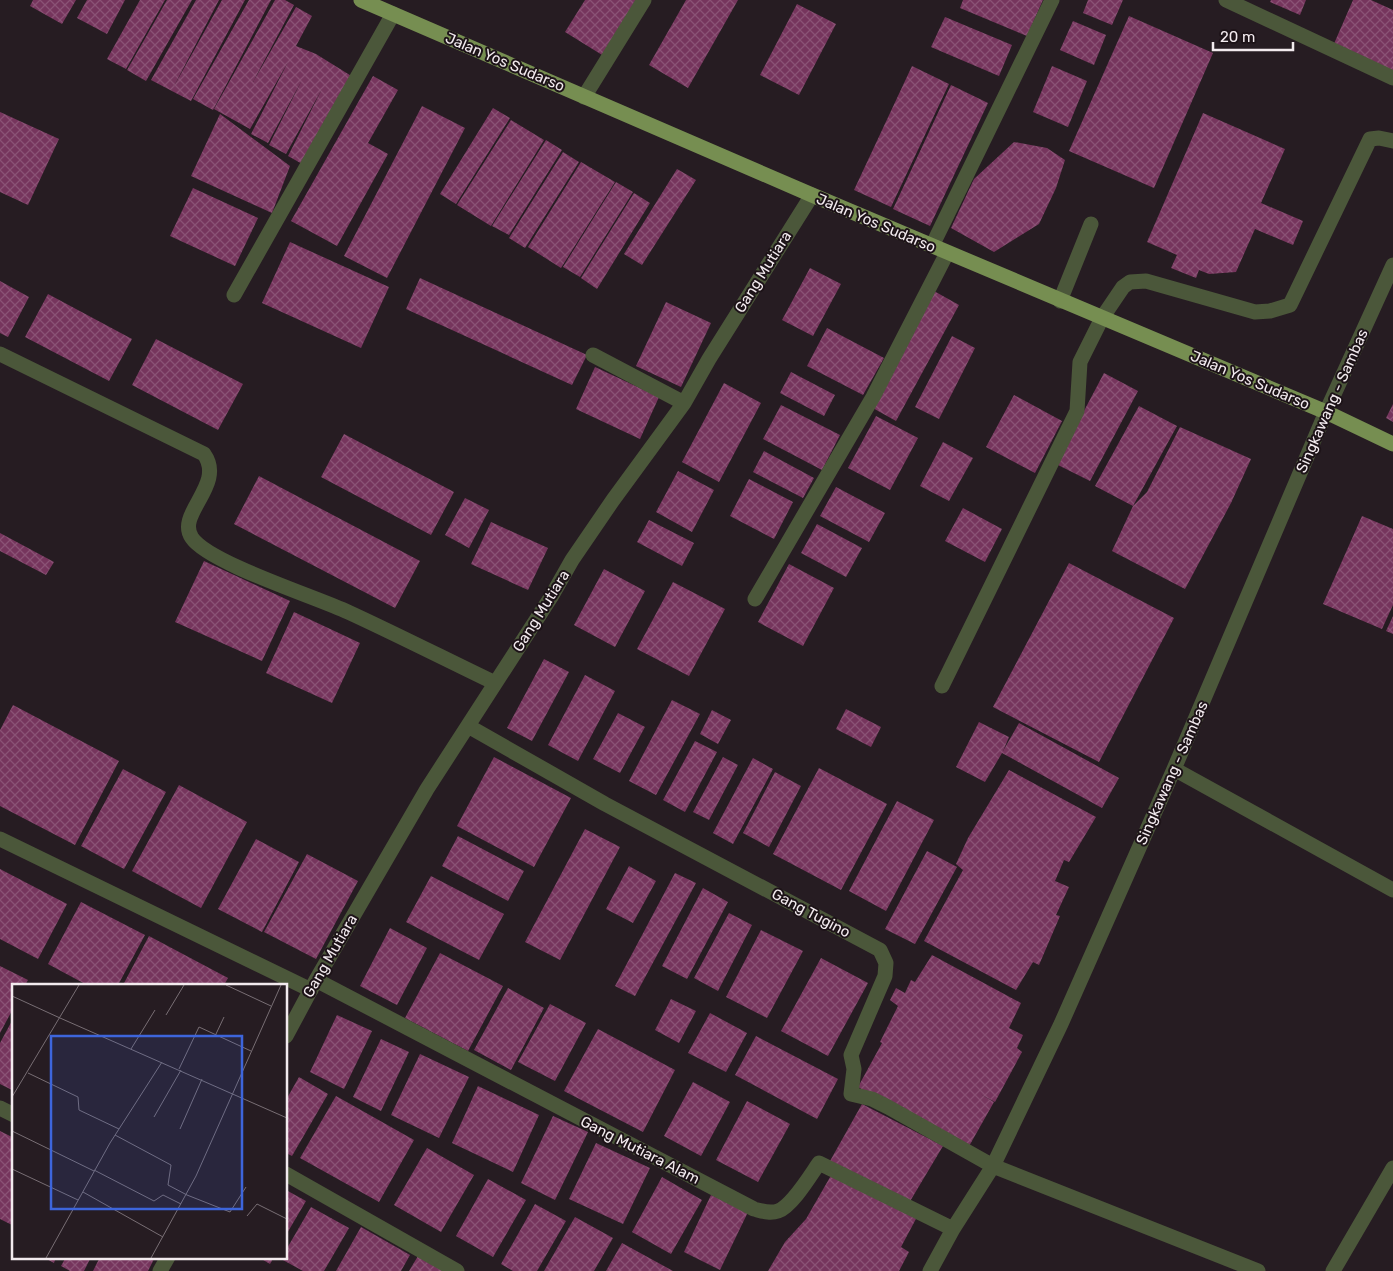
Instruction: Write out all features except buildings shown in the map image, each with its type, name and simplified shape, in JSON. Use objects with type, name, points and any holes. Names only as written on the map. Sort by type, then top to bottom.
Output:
[{"type":"main road","name":"Jalan Yos Sudarso","points":[[361,0],[947,253],[1326,412],[1393,444]]},
{"type":"street","points":[[584,97],[644,0]]},
{"type":"street","points":[[932,246],[1052,0]]},
{"type":"street","points":[[1226,0],[1393,78]]},
{"type":"street","points":[[234,295],[393,14]]},
{"type":"street","points":[[942,686],[1077,411],[1080,362],[1102,318],[1123,287],[1130,282],[1146,281],[1255,312],[1270,311],[1290,305],[1370,139],[1379,138],[1393,141]]},
{"type":"street","name":"Gang Mutiara","points":[[288,1032],[313,985],[422,798],[613,500],[684,403],[709,359],[812,195]]},
{"type":"street","points":[[1060,301],[1091,224]]},
{"type":"street","points":[[755,599],[873,397],[947,253]]},
{"type":"street","name":"Singkawang - Sambas","points":[[930,1271],[953,1229],[993,1166],[1061,1024],[1174,769],[1326,412],[1393,265]]},
{"type":"street","points":[[0,354],[204,454],[210,462],[211,472],[208,485],[190,519],[188,530],[192,538],[200,546],[235,566],[347,612],[496,683]]},
{"type":"street","points":[[593,355],[684,403]]},
{"type":"street","name":"Gang Tugino","points":[[468,726],[605,804],[880,950],[886,963],[885,976],[851,1056],[854,1069],[851,1094],[872,1099],[888,1107],[993,1166]]},
{"type":"street","points":[[1174,769],[1393,890]]},
{"type":"street","points":[[0,839],[313,985]]},
{"type":"street","name":"Gang Mutiara Alam","points":[[313,985],[754,1209],[769,1213],[778,1211],[786,1206],[819,1163],[953,1229]]},
{"type":"street","points":[[0,1108],[12,1114]]},
{"type":"street","points":[[993,1166],[1258,1271]]},
{"type":"street","points":[[1332,1271],[1393,1168]]},
{"type":"street","points":[[288,1175],[457,1271]]},
{"type":"street","points":[[160,1271],[167,1258]]}]
